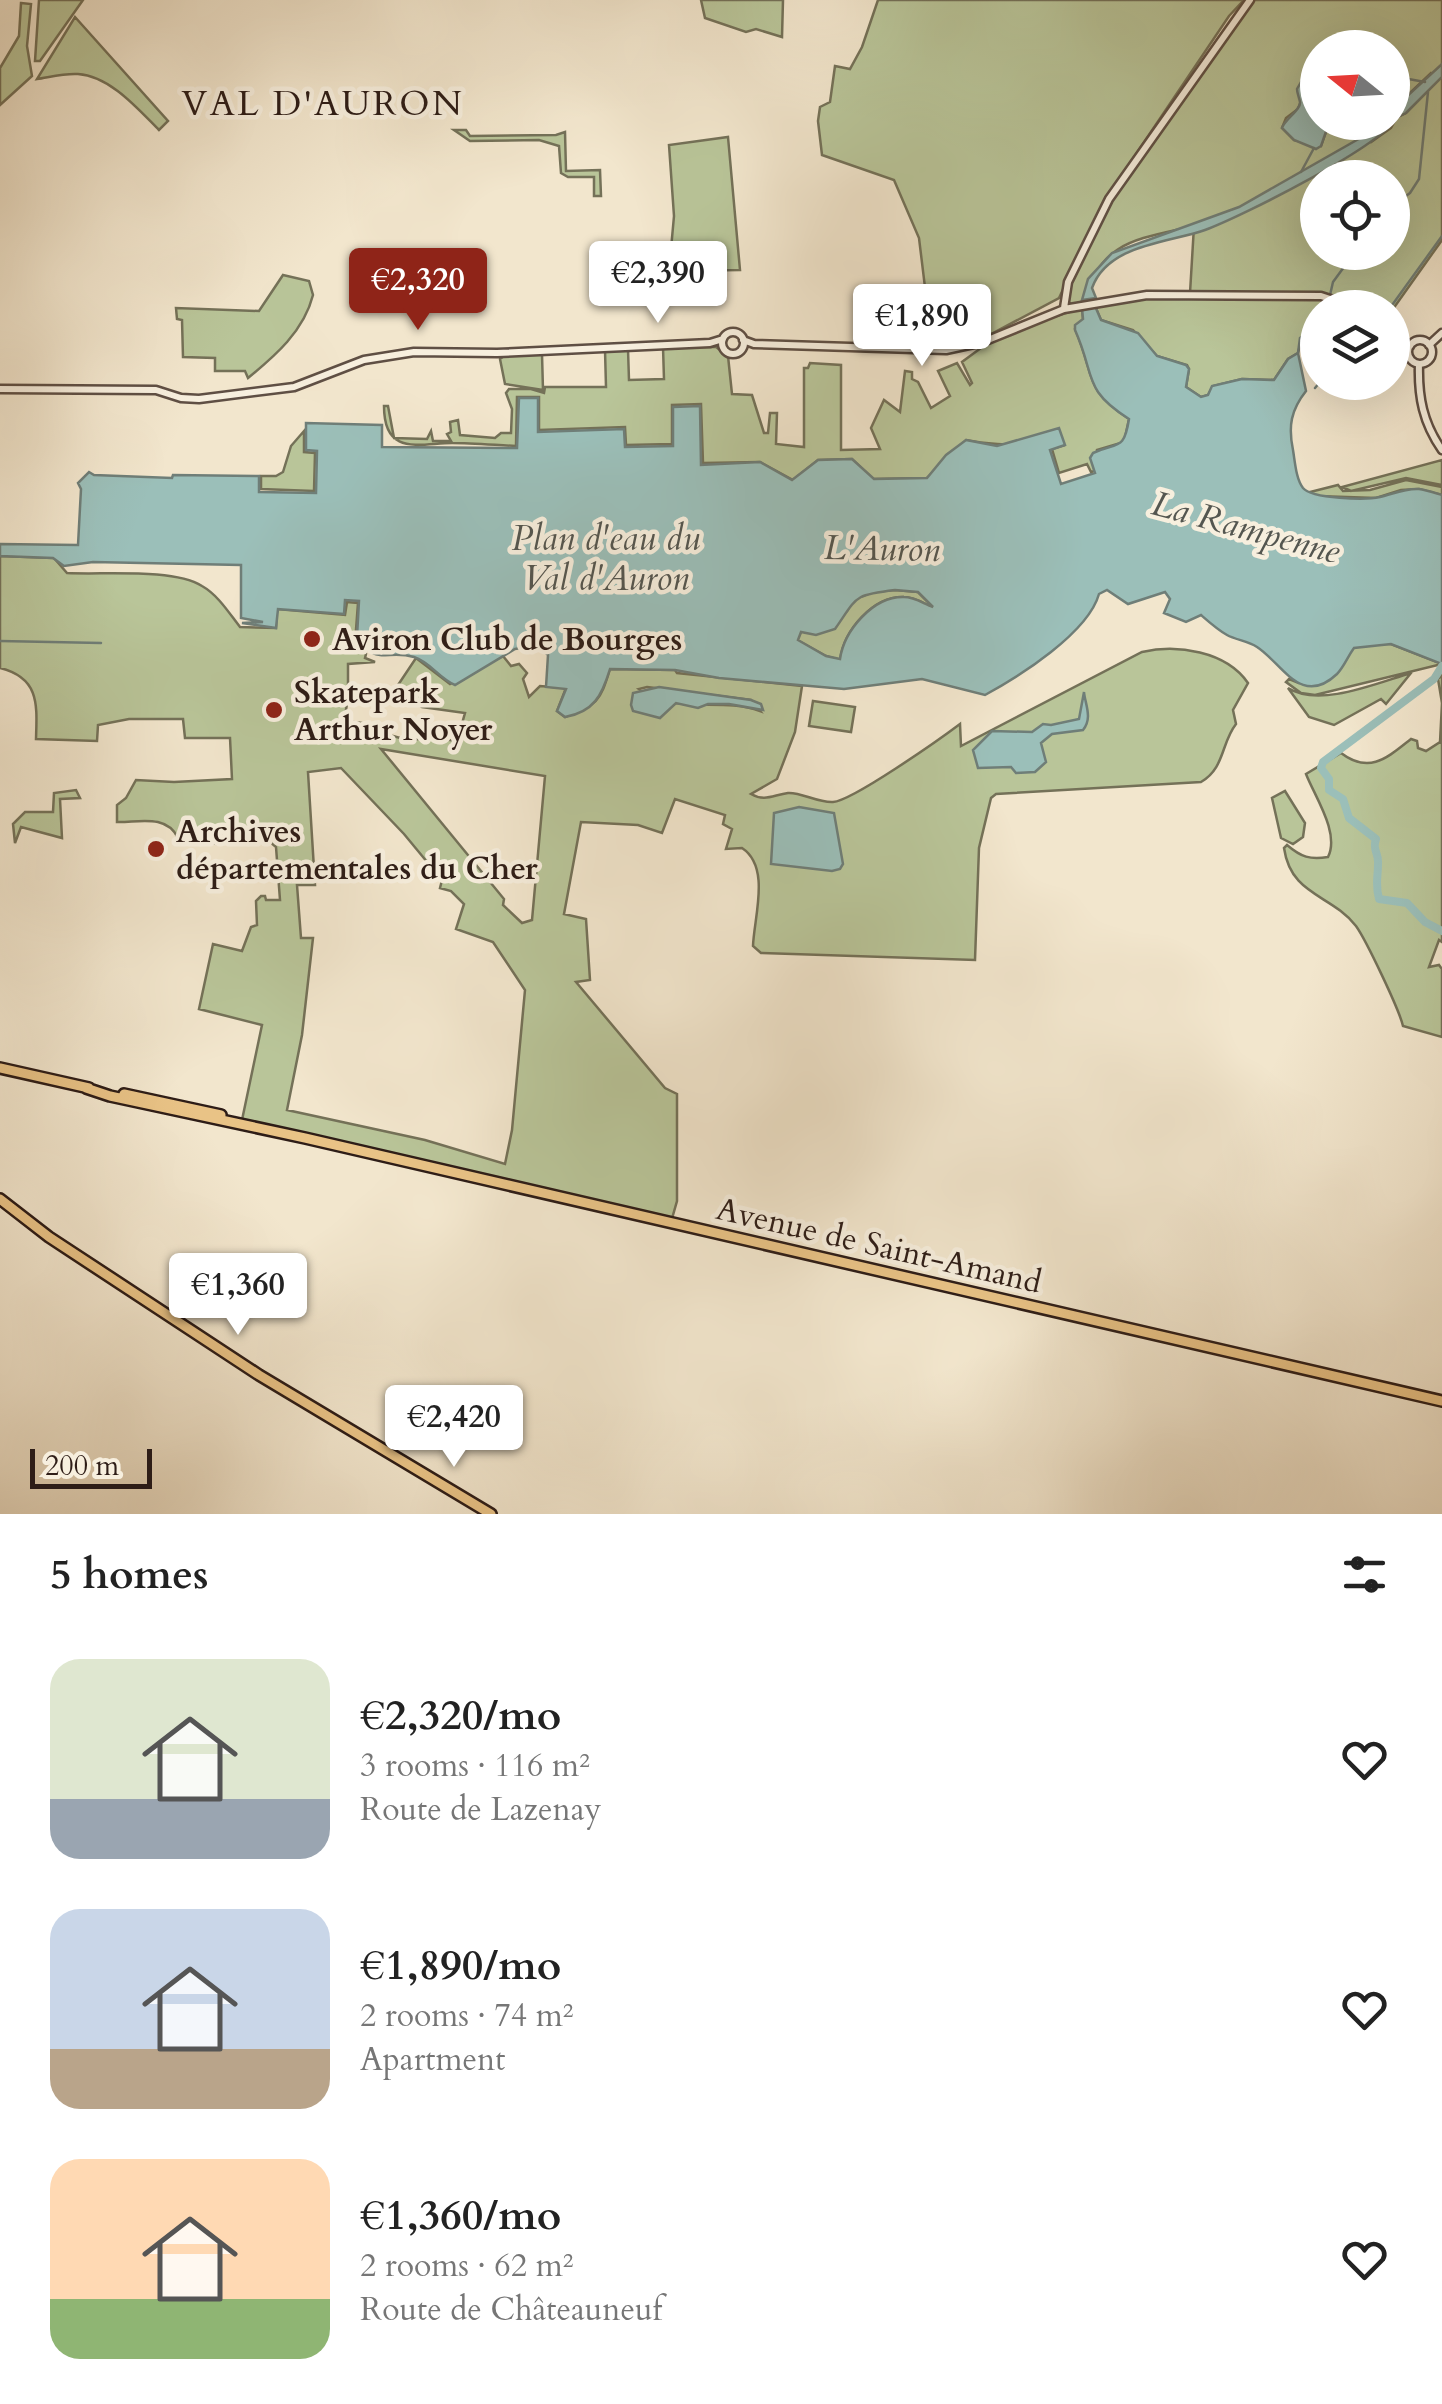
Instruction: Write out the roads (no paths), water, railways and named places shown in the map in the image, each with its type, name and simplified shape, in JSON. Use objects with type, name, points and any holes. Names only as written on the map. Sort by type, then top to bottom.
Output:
[{"type":"main road","name":"Avenue de Saint-Amand","points":[[0,1068],[1442,1401]]},
{"type":"main road","points":[[0,1199],[35,1228],[259,1375],[491,1514]]},
{"type":"street","points":[[1064,309],[1068,282],[1109,198],[1250,0]]},
{"type":"street","points":[[0,389],[156,390],[182,398],[203,398],[284,389],[364,360],[414,352],[710,343],[723,343],[733,354],[743,344],[946,350],[983,342],[1064,309],[1097,301],[1161,294],[1300,295]]},
{"type":"street","points":[[723,343],[732,332],[743,344]]},
{"type":"street","points":[[1429,345],[1442,333]]},
{"type":"street","points":[[1410,346],[1419,341],[1429,345]]},
{"type":"street","points":[[1419,364],[1430,358],[1429,345]]},
{"type":"street","points":[[1410,359],[1419,364]]},
{"type":"street","points":[[1419,364],[1420,402],[1442,450]]},
{"type":"water","points":[[1442,64],[1442,77],[1410,109],[1410,93]]},
{"type":"water","points":[[1300,105],[1300,140],[1323,140],[1321,146],[1316,149],[1294,140],[1282,128]]},
{"type":"water","points":[[1357,140],[1373,140],[1343,160],[1322,160]]},
{"type":"water","points":[[1300,172],[1300,184],[1279,196],[1205,230],[1141,247],[1111,262],[1092,288],[1096,298],[1082,300],[1088,279],[1112,253],[1239,207]]},
{"type":"water","name":"Plan d'eau du Val d'Auron","points":[[1095,306],[1101,320],[1138,333],[1157,356],[1186,365],[1186,387],[1201,397],[1208,395],[1212,386],[1242,379],[1274,380],[1288,359],[1298,353],[1300,400],[1291,433],[1296,470],[1303,488],[1317,494],[1352,498],[1380,497],[1414,489],[1442,495],[1442,664],[1391,644],[1354,648],[1339,671],[1324,683],[1302,685],[1257,647],[1227,635],[1201,615],[1186,622],[1164,613],[1170,599],[1165,592],[1128,604],[1107,590],[1099,594],[1092,609],[1067,638],[1034,665],[985,695],[922,679],[844,689],[719,678],[675,670],[610,669],[595,701],[583,711],[565,717],[557,711],[566,689],[546,687],[548,655],[537,649],[515,649],[455,685],[420,659],[370,652],[357,637],[359,601],[345,600],[344,614],[278,609],[276,628],[242,623],[263,622],[241,618],[241,565],[93,562],[64,566],[53,558],[0,556],[0,544],[78,545],[78,483],[89,472],[172,478],[259,476],[259,492],[316,493],[317,451],[306,450],[306,423],[382,425],[382,447],[517,448],[519,398],[538,398],[538,432],[624,429],[625,447],[673,446],[673,407],[700,406],[701,465],[760,462],[792,480],[818,460],[852,459],[874,479],[927,478],[946,455],[966,440],[997,446],[1059,428],[1065,445],[1050,450],[1061,484],[1095,473],[1090,458],[1093,453],[1122,441],[1129,419],[1104,399],[1092,381],[1075,330],[1083,319],[1082,308]],"holes":[[[918,592],[933,607],[908,597],[881,602],[854,627],[840,659],[826,656],[798,640],[801,632],[816,635],[835,629],[853,603],[871,594]]]},
{"type":"water","points":[[659,687],[751,700],[761,704],[763,710],[729,704],[698,708],[676,703],[660,718],[633,711],[633,693]]},
{"type":"water","points":[[1084,692],[1088,716],[1083,730],[1052,734],[1041,743],[1046,762],[1035,772],[1016,773],[1011,767],[978,768],[973,750],[992,731],[1032,732],[1043,724],[1079,719]]},
{"type":"water","points":[[799,807],[834,813],[843,864],[840,869],[771,864],[774,813]]},
{"type":"waterway","points":[[1410,79],[1425,82]]},
{"type":"waterway","points":[[1410,193],[1419,179],[1428,92]]},
{"type":"waterway","points":[[1308,160],[1314,148]]},
{"type":"waterway","points":[[1403,290],[1442,236]]},
{"type":"waterway","points":[[1331,290],[1342,270]]},
{"type":"waterway","points":[[1298,353],[1300,338]]},
{"type":"waterway","name":"La Rampenne","points":[[0,641],[101,643]]},
{"type":"waterway","name":"La Rampenne","points":[[1442,666],[1434,679],[1323,762],[1321,768],[1329,779],[1329,790],[1343,799],[1349,818],[1376,839],[1379,899],[1407,903],[1425,922],[1442,931]]},
{"type":"place","name":"Aviron Club de Bourges","points":[[312,639]]},
{"type":"place","name":"Skatepark Arthur Noyer","points":[[274,710]]},
{"type":"place","name":"Archives départementales du Cher","points":[[156,849]]},
{"type":"district","name":"VAL D'AURON","points":[[323,103]]},
{"type":"water label","name":"L'Auron","points":[[882,548]]}]
